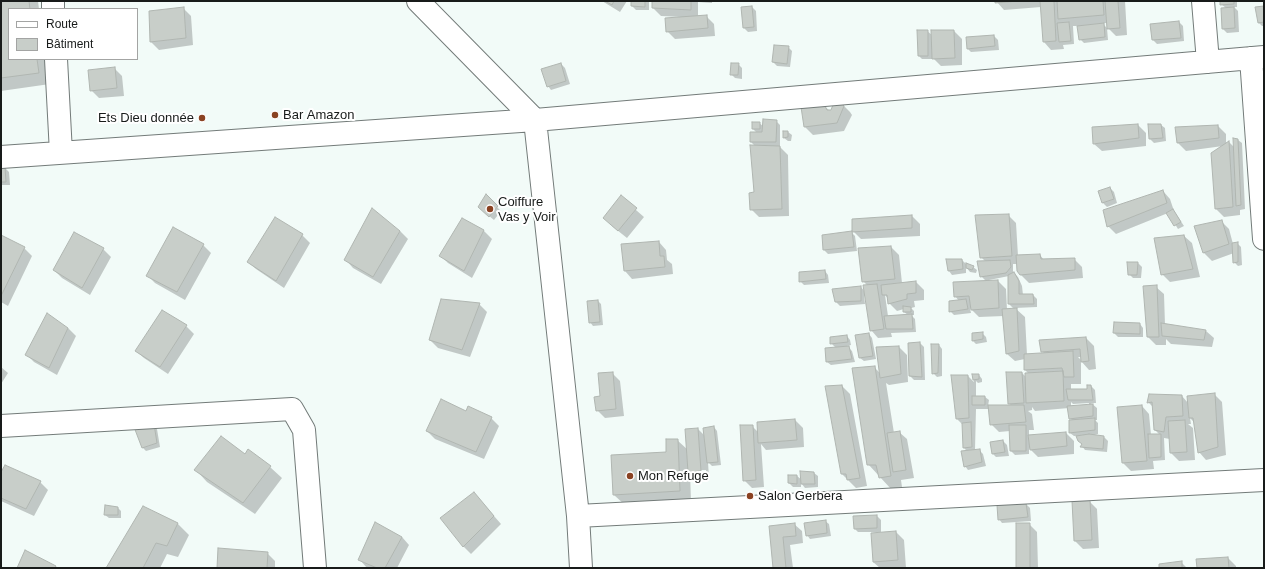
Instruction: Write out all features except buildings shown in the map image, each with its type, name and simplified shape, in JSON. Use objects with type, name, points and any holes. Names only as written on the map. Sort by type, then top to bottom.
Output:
[{"type":"street","points":[[418,1],[535,120],[578,516],[581,568]]},
{"type":"street","points":[[1203,1],[1208,62]]},
{"type":"street","points":[[1,157],[535,120],[1258,58],[1264,240]]},
{"type":"street","points":[[56,60],[61,153]]},
{"type":"street","points":[[1,426],[292,409],[304,430],[315,568]]},
{"type":"street","points":[[578,516],[1264,480]]},
{"type":"place","name":"Bar Amazon","points":[[275,115]]},
{"type":"place","name":"Ets Dieu donnée","points":[[202,118]]},
{"type":"place","name":"Coiffure Vas y Voir","points":[[490,209]]},
{"type":"place","name":"Mon Refuge","points":[[630,476]]},
{"type":"place","name":"Salon Gerbera","points":[[750,496]]}]
